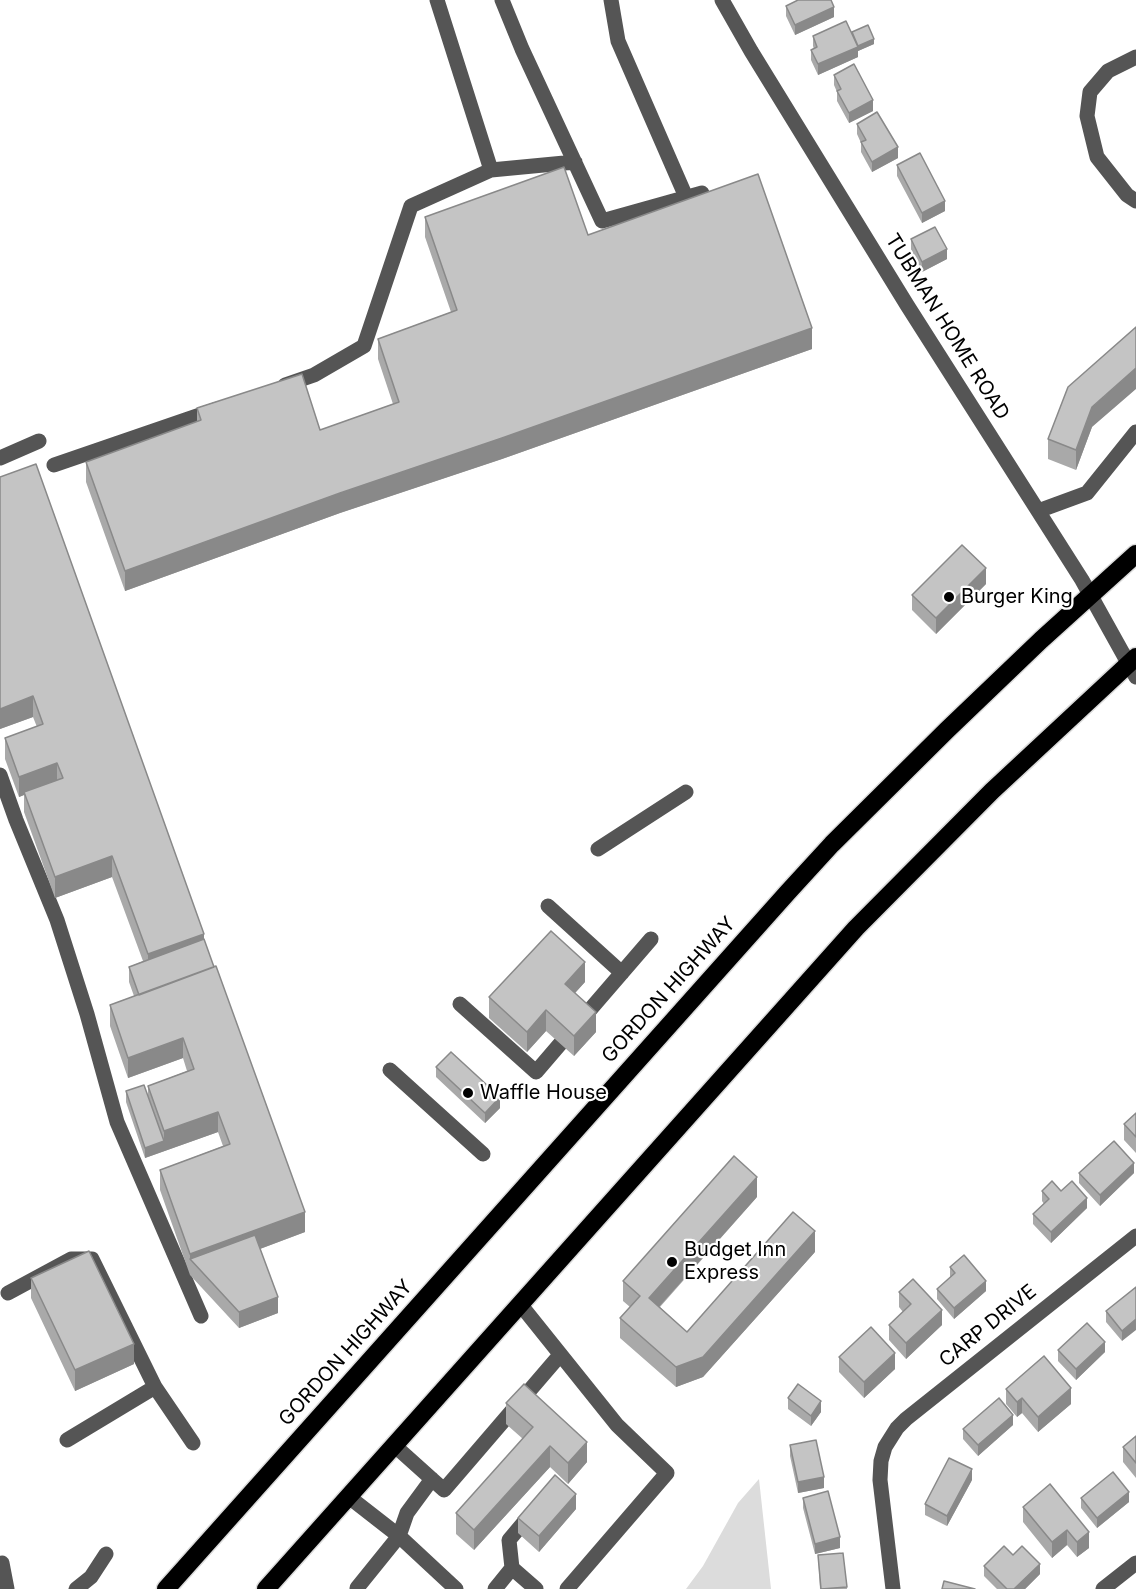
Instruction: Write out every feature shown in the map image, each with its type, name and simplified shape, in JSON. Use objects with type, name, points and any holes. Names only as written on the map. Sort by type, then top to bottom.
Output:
[{"type":"highway","name":"GORDON HIGHWAY","points":[[166,1589],[788,892],[947,730],[1136,554]]},
{"type":"highway","points":[[266,1589],[864,920],[992,791],[1134,666]]},
{"type":"street","points":[[437,0],[490,170]]},
{"type":"street","points":[[502,0],[522,49],[602,221],[702,193]]},
{"type":"street","points":[[611,0],[618,41],[686,197]]},
{"type":"street","name":"TUBMAN HOME ROAD","points":[[722,0],[870,246],[1134,666]]},
{"type":"street","points":[[1136,57],[1108,71],[1090,92],[1087,116],[1097,157],[1127,195],[1136,201]]},
{"type":"street","points":[[269,391],[314,375],[364,346],[411,206],[490,170],[575,162]]},
{"type":"street","points":[[54,465],[235,402]]},
{"type":"street","points":[[1038,511],[1088,493],[1136,432]]},
{"type":"street","points":[[0,458],[39,441]]},
{"type":"street","points":[[0,775],[57,920],[87,1014],[117,1122],[201,1316]]},
{"type":"street","points":[[598,849],[686,792]]},
{"type":"street","points":[[548,906],[622,972]]},
{"type":"street","points":[[582,1019],[651,939]]},
{"type":"street","points":[[460,1004],[536,1072],[560,1044]]},
{"type":"street","points":[[390,1070],[483,1154]]},
{"type":"street","name":"CARP DRIVE","points":[[893,1589],[880,1480],[881,1461],[890,1440],[906,1419],[1136,1236]]},
{"type":"street","points":[[8,1293],[71,1259],[92,1259],[155,1387],[193,1443]]},
{"type":"street","points":[[520,1304],[617,1425],[667,1473],[567,1589]]},
{"type":"street","points":[[395,1446],[444,1490],[560,1356]]},
{"type":"street","points":[[67,1440],[155,1387]]},
{"type":"street","points":[[357,1587],[399,1536],[406,1514],[432,1479]]},
{"type":"street","points":[[349,1497],[399,1536],[456,1589]]},
{"type":"street","points":[[536,1589],[512,1568],[509,1540],[538,1505]]},
{"type":"street","points":[[76,1589],[91,1577],[106,1554]]},
{"type":"street","points":[[2,1563],[8,1589]]},
{"type":"street","points":[[1103,1589],[1136,1563]]},
{"type":"street","points":[[495,1589],[512,1568]]},
{"type":"shaded area","points":[[759,1479],[771,1589],[686,1589],[703,1566],[738,1503]]},
{"type":"building","points":[[798,0],[831,0],[834,7],[795,25],[786,6]]},
{"type":"building","points":[[846,21],[858,47],[818,64],[811,50],[817,47],[813,36]]},
{"type":"building","points":[[868,25],[874,39],[858,46],[852,32]]},
{"type":"building","points":[[854,64],[873,100],[849,113],[837,91],[841,89],[834,75]]},
{"type":"building","points":[[877,112],[898,147],[872,162],[861,142],[866,140],[857,124]]},
{"type":"building","points":[[920,153],[945,201],[922,213],[897,165]]},
{"type":"building","points":[[564,167],[588,235],[758,174],[812,328],[340,493],[125,571],[86,462],[201,420],[197,408],[302,374],[320,430],[399,402],[378,339],[457,310],[425,217]]},
{"type":"building","points":[[935,227],[947,249],[922,262],[911,239]]},
{"type":"building","points":[[1136,327],[1136,368],[1092,407],[1076,450],[1048,439],[1068,387]]},
{"type":"building","points":[[36,464],[204,934],[148,954],[112,856],[55,877],[24,792],[63,778],[57,763],[19,777],[5,738],[43,724],[33,696],[0,709],[0,477]]},
{"type":"building","points":[[962,545],[986,568],[936,618],[912,595]]},
{"type":"building","points":[[551,931],[585,962],[565,984],[596,1012],[574,1036],[546,1010],[527,1032],[489,997]]},
{"type":"building","points":[[204,939],[214,967],[139,995],[129,967]]},
{"type":"building","points":[[216,966],[305,1212],[190,1254],[160,1170],[230,1144],[218,1112],[164,1131],[148,1086],[194,1069],[183,1038],[128,1058],[110,1005]]},
{"type":"building","points":[[451,1052],[500,1097],[485,1113],[436,1067]]},
{"type":"building","points":[[144,1085],[164,1141],[145,1148],[126,1091]]},
{"type":"building","points":[[1136,1113],[1136,1137],[1124,1124]]},
{"type":"building","points":[[1114,1141],[1134,1163],[1100,1195],[1079,1173]]},
{"type":"building","points":[[734,1156],[757,1177],[649,1298],[687,1332],[793,1212],[815,1231],[703,1357],[676,1367],[620,1318],[640,1296],[623,1281]]},
{"type":"building","points":[[1052,1181],[1061,1191],[1072,1181],[1087,1198],[1051,1232],[1033,1214],[1049,1199],[1042,1191]]},
{"type":"building","points":[[255,1235],[278,1297],[239,1312],[190,1259]]},
{"type":"building","points":[[89,1251],[134,1344],[75,1370],[31,1278]]},
{"type":"building","points":[[964,1255],[986,1281],[954,1308],[937,1289],[955,1273],[950,1267]]},
{"type":"building","points":[[913,1279],[942,1310],[906,1343],[889,1325],[911,1304],[899,1292]]},
{"type":"building","points":[[1136,1287],[1136,1319],[1122,1331],[1106,1311]]},
{"type":"building","points":[[1087,1323],[1105,1342],[1076,1369],[1058,1350]]},
{"type":"building","points":[[871,1327],[895,1353],[864,1382],[839,1357]]},
{"type":"building","points":[[1044,1356],[1071,1388],[1038,1417],[1022,1398],[1017,1402],[1006,1389]]},
{"type":"building","points":[[524,1384],[587,1442],[568,1463],[550,1446],[474,1530],[456,1513],[533,1427],[506,1403]]},
{"type":"building","points":[[798,1384],[821,1401],[811,1416],[788,1398]]},
{"type":"building","points":[[999,1398],[1013,1415],[978,1445],[963,1429]]},
{"type":"building","points":[[1136,1436],[1136,1463],[1123,1447]]},
{"type":"building","points":[[816,1440],[824,1477],[798,1482],[790,1445]]},
{"type":"building","points":[[949,1458],[972,1469],[947,1516],[925,1504]]},
{"type":"building","points":[[1113,1472],[1129,1492],[1097,1518],[1081,1498]]},
{"type":"building","points":[[555,1475],[576,1494],[539,1536],[518,1518]]},
{"type":"building","points":[[1050,1484],[1089,1532],[1077,1542],[1067,1530],[1052,1542],[1023,1507]]},
{"type":"building","points":[[828,1491],[840,1537],[815,1544],[803,1498]]},
{"type":"building","points":[[1004,1546],[1013,1555],[1022,1546],[1040,1564],[1014,1589],[1007,1589],[984,1566]]},
{"type":"building","points":[[843,1553],[847,1587],[821,1589],[818,1555]]},
{"type":"building","points":[[944,1581],[975,1589],[942,1589]]},
{"type":"place","name":"Burger King","points":[[949,597]]},
{"type":"place","name":"Waffle House","points":[[468,1093]]},
{"type":"place","name":"Budget Inn Express","points":[[672,1262]]}]
